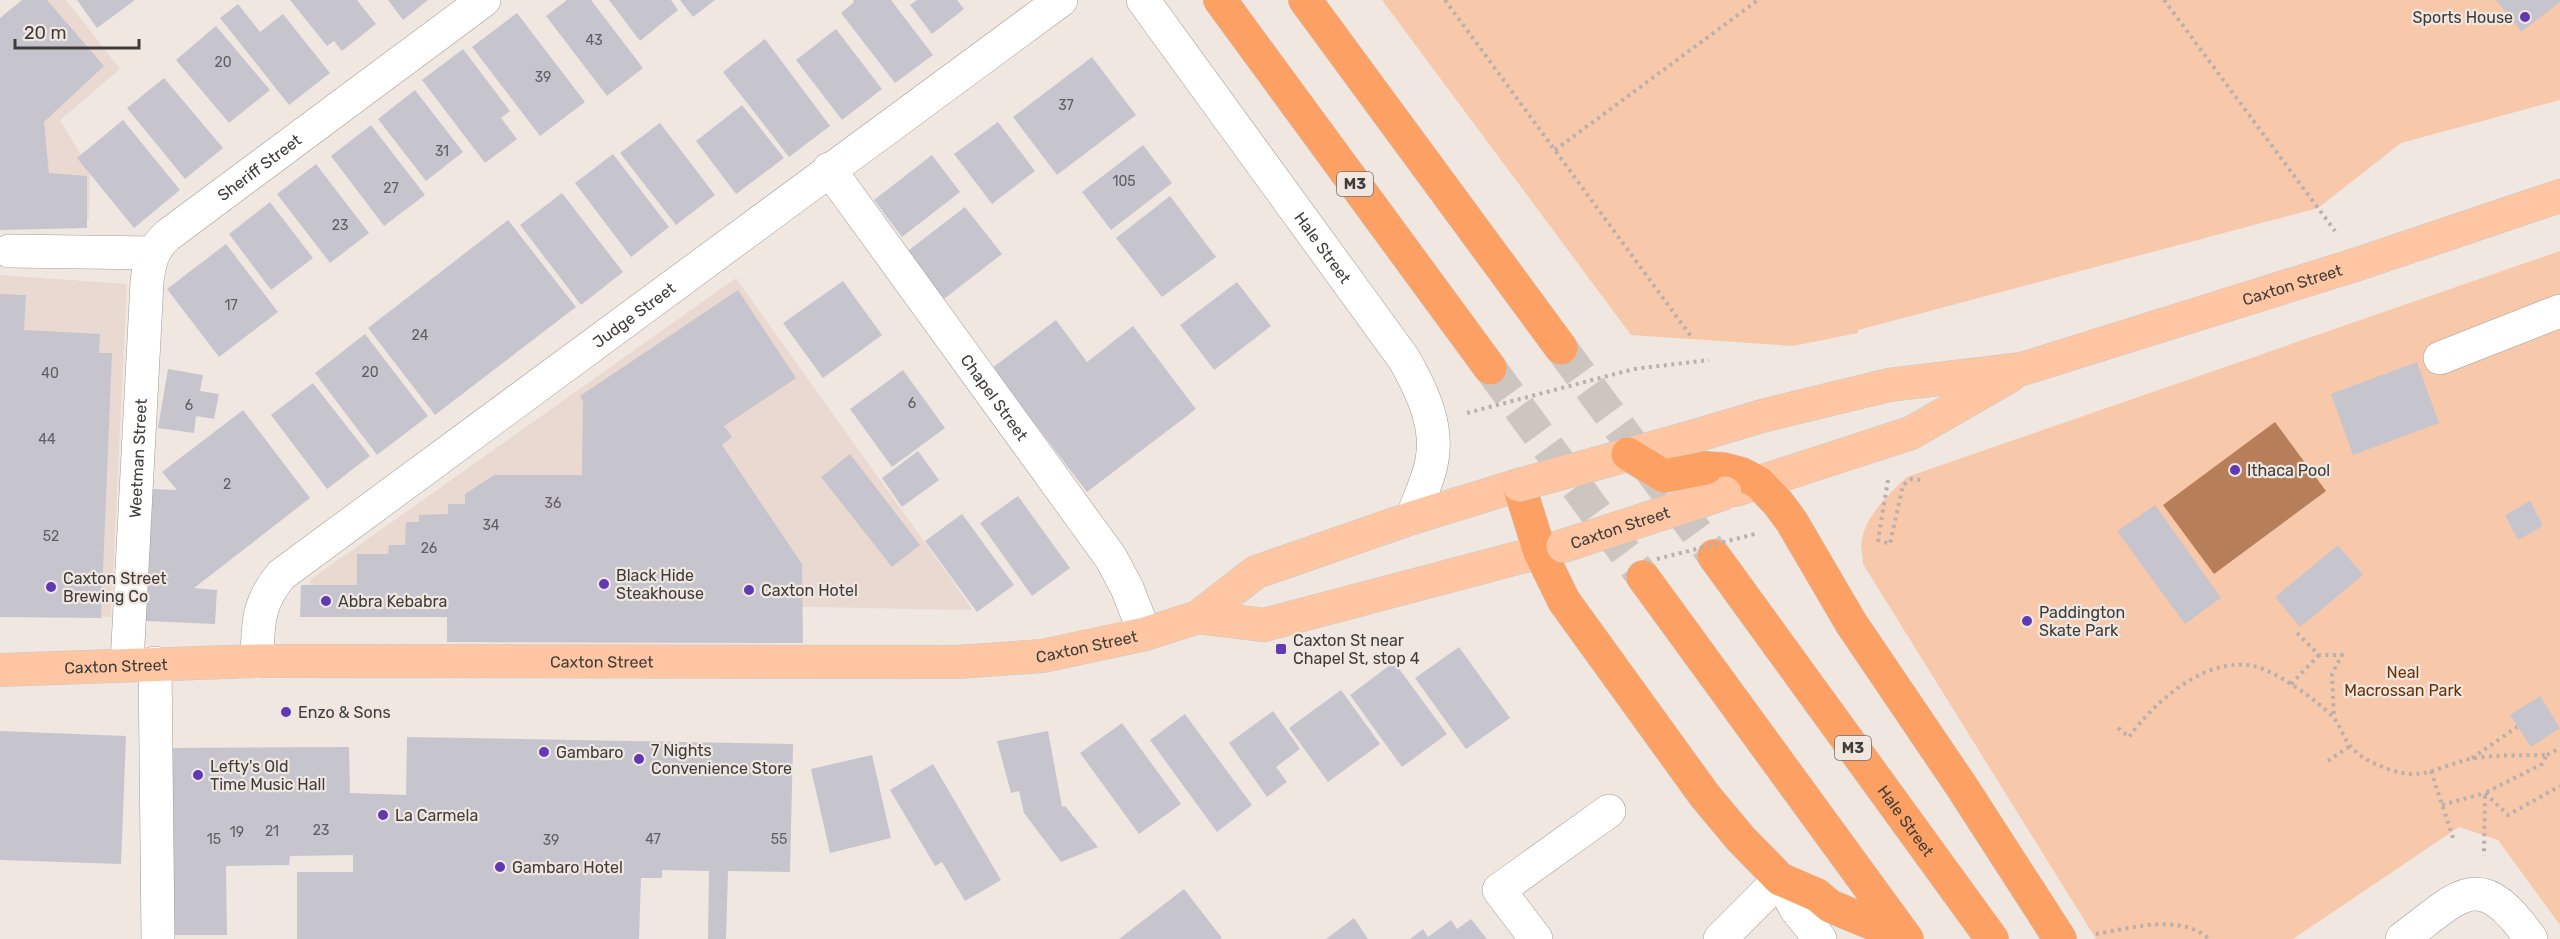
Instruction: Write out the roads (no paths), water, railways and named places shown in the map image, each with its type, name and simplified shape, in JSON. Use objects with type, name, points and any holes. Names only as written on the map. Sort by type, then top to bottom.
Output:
[{"type":"highway","name":"M3","points":[[1220,0],[1491,368]]},
{"type":"highway","points":[[1305,0],[1561,348]]},
{"type":"highway","points":[[1628,454],[1664,476],[1716,480],[1742,474],[1759,483],[1778,503],[1792,522],[1851,623],[1962,787],[2060,939]]},
{"type":"highway","points":[[1519,485],[1552,549],[1564,601],[1705,796],[1780,879],[1817,895],[1830,906],[1906,938]]},
{"type":"highway","name":"Hale Street","points":[[1714,556],[1992,939]]},
{"type":"highway","points":[[1648,568],[1906,938]]},
{"type":"main road","name":"Caxton Street","points":[[0,670],[257,661],[957,662],[1042,656],[1145,634],[1198,617],[1256,572],[1412,518],[1519,485],[1762,416],[1889,385],[2022,369],[2358,264],[2560,196]]},
{"type":"main road","name":"Caxton Street","points":[[1759,483],[1911,433],[2022,369]]},
{"type":"main road","name":"Caxton Street","points":[[1198,617],[1264,624],[1552,549],[1716,480]]},
{"type":"street","name":"Sheriff Street","points":[[153,253],[168,235],[484,0]]},
{"type":"street","name":"Judge Street","points":[[257,661],[258,621],[261,607],[281,574],[1061,0]]},
{"type":"street","name":"Hale Street","points":[[1143,0],[1404,358],[1412,373],[1432,423],[1434,439],[1431,468],[1412,518]]},
{"type":"street","name":"Chapel Street","points":[[829,169],[1111,558],[1127,588],[1145,634]]},
{"type":"street","points":[[9,251],[153,253]]},
{"type":"street","name":"Weetman Street","points":[[153,253],[148,263],[147,282],[141,664],[158,939]]},
{"type":"street","points":[[2440,358],[2560,311]]},
{"type":"street","points":[[1536,939],[1498,890],[1609,811]]},
{"type":"street","points":[[1720,939],[1780,879],[1796,909],[1820,939]]},
{"type":"street","points":[[2402,939],[2448,905],[2464,896],[2482,893],[2504,905],[2530,939]]},
{"type":"tunnel","points":[[1561,348],[1714,556]]},
{"type":"tunnel","points":[[1490,368],[1643,577]]},
{"type":"place","name":"Sports House","points":[[2525,17]]},
{"type":"place","name":"Ithaca Pool","points":[[2235,470]]},
{"type":"place","name":"Black Hide Steakhouse","points":[[604,584]]},
{"type":"place","name":"Caxton Street Brewing Co","points":[[51,587]]},
{"type":"place","name":"Caxton Hotel","points":[[749,590]]},
{"type":"place","name":"Abbra Kebabra","points":[[326,601]]},
{"type":"place","name":"Paddington Skate Park","points":[[2027,621]]},
{"type":"place","name":"Caxton St near Chapel St, stop 4","points":[[1281,649]]},
{"type":"place","name":"Enzo & Sons","points":[[286,712]]},
{"type":"place","name":"Gambaro","points":[[544,752]]},
{"type":"place","name":"7 Nights Convenience Store","points":[[639,759]]},
{"type":"place","name":"Lefty's Old Time Music Hall","points":[[198,775]]},
{"type":"place","name":"La Carmela","points":[[383,815]]},
{"type":"place","name":"Gambaro Hotel","points":[[500,867]]},
{"type":"park label","name":"Neal Macrossan Park","points":[[2403,681]]}]
